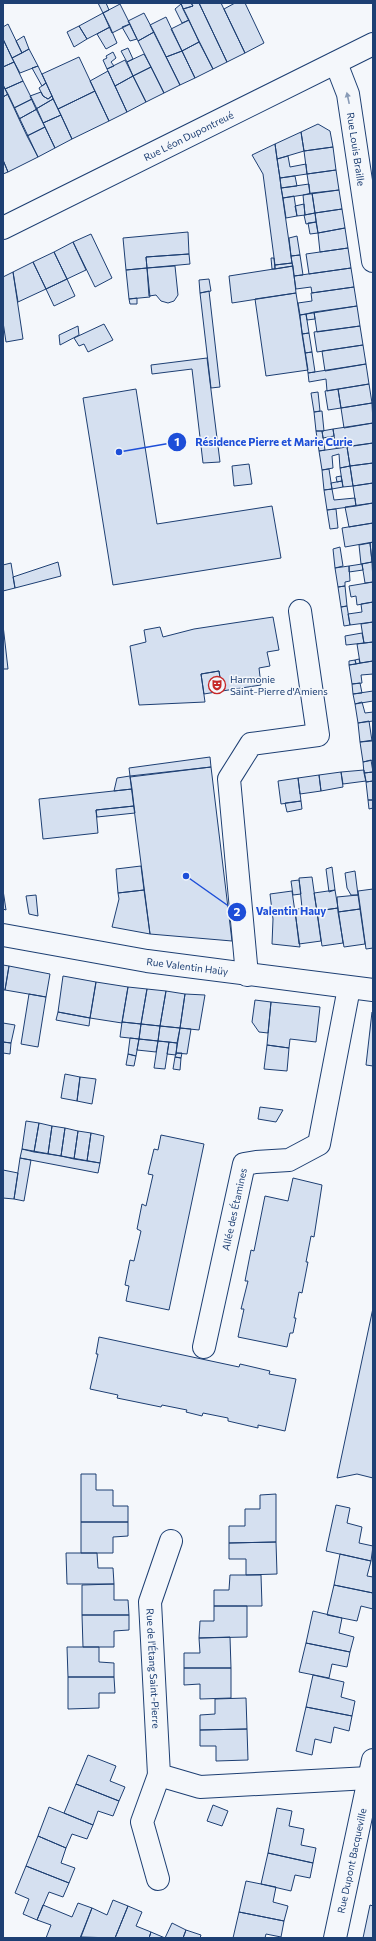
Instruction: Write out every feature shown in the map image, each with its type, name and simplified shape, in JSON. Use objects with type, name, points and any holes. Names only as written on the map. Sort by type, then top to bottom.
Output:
[{"type":"street","name":"Rue Léon Dupontreué","points":[[3,228],[373,44]]},
{"type":"street","name":"Rue Louis Braille","points":[[336,63],[348,94],[373,261]]},
{"type":"street","points":[[247,975],[229,779],[251,744],[318,735],[300,612]]},
{"type":"street","name":"Rue Valentin Haüy","points":[[3,935],[147,961],[373,990]]},
{"type":"street","name":"Allée des Étamines","points":[[204,1347],[244,1164],[289,1160],[319,1144],[349,988]]},
{"type":"street","name":"Rue de l'Étang Saint-Pierre","points":[[158,1879],[142,1822],[159,1774],[150,1602],[171,1541]]},
{"type":"street","points":[[159,1774],[200,1787],[371,1769]]},
{"type":"street","name":"Rue Dupont Bacqueville","points":[[335,1938],[371,1769]]},
{"type":"building","points":[[98,3],[106,3],[109,10],[103,13]]},
{"type":"building","points":[[181,3],[191,3],[193,6],[183,9]]},
{"type":"building","points":[[191,3],[199,3],[227,62],[213,69],[183,9],[193,6]]},
{"type":"building","points":[[199,3],[221,3],[245,53],[227,62]]},
{"type":"building","points":[[235,3],[245,3],[264,43],[245,53],[224,9]]},
{"type":"building","points":[[120,4],[130,24],[112,33],[103,13]]},
{"type":"building","points":[[181,4],[189,20],[182,23],[175,9]]},
{"type":"building","points":[[103,13],[110,27],[87,39],[79,26]]},
{"type":"building","points":[[144,13],[154,32],[138,41],[128,21]]},
{"type":"building","points":[[166,17],[182,51],[166,57],[150,25]]},
{"type":"building","points":[[189,20],[199,42],[182,51],[171,29]]},
{"type":"building","points":[[8,24],[22,53],[12,58],[3,39],[3,27]]},
{"type":"building","points":[[130,24],[137,39],[130,41],[122,27]]},
{"type":"building","points":[[79,26],[87,39],[74,47],[67,32]]},
{"type":"building","points":[[110,27],[117,43],[106,49],[97,34]]},
{"type":"building","points":[[154,32],[180,85],[164,93],[138,41]]},
{"type":"building","points":[[24,36],[29,49],[22,53],[16,41]]},
{"type":"building","points":[[3,39],[14,62],[3,67]]},
{"type":"building","points":[[199,42],[213,69],[195,78],[182,51]]},
{"type":"building","points":[[128,48],[133,59],[127,62],[121,51]]},
{"type":"building","points":[[29,49],[38,66],[20,73],[12,58]]},
{"type":"building","points":[[182,51],[195,78],[180,85],[166,57]]},
{"type":"building","points":[[113,52],[116,58],[111,62],[114,66],[107,69],[103,60],[107,58],[106,56]]},
{"type":"building","points":[[144,54],[151,67],[133,76],[127,62]]},
{"type":"building","points":[[79,57],[95,91],[58,109],[42,74]]},
{"type":"building","points":[[125,60],[133,76],[115,86],[107,69]]},
{"type":"building","points":[[14,62],[23,81],[5,89],[3,85],[3,67]]},
{"type":"building","points":[[38,66],[46,83],[42,86],[32,68]]},
{"type":"building","points":[[151,67],[164,93],[146,102],[133,76]]},
{"type":"building","points":[[108,71],[127,112],[109,121],[90,81]]},
{"type":"building","points":[[133,76],[146,102],[127,112],[115,86]]},
{"type":"building","points":[[23,81],[32,99],[14,108],[5,89]]},
{"type":"building","points":[[46,83],[52,96],[48,99],[43,96],[39,88]]},
{"type":"building","points":[[3,85],[8,94],[3,97]]},
{"type":"building","points":[[95,91],[109,121],[72,139],[58,109]]},
{"type":"building","points":[[41,92],[43,96],[48,99],[52,96],[53,99],[36,109],[30,96]]},
{"type":"building","points":[[8,94],[38,157],[8,172],[3,160],[3,97]]},
{"type":"building","points":[[32,99],[37,109],[19,119],[14,108]]},
{"type":"building","points":[[53,99],[61,115],[43,123],[36,109]]},
{"type":"building","points":[[37,109],[45,127],[27,136],[19,119]]},
{"type":"building","points":[[61,115],[72,139],[55,148],[43,123]]},
{"type":"building","points":[[318,124],[330,131],[333,147],[304,151],[301,132]]},
{"type":"building","points":[[45,127],[55,148],[38,157],[27,136]]},
{"type":"building","points":[[301,132],[304,151],[277,159],[275,144]]},
{"type":"building","points":[[275,144],[292,263],[275,265],[263,174],[252,155]]},
{"type":"building","points":[[333,147],[336,170],[307,174],[304,151]]},
{"type":"building","points":[[288,156],[290,167],[306,164],[307,174],[280,178],[277,159]]},
{"type":"building","points":[[3,160],[8,172],[3,174]]},
{"type":"building","points":[[336,170],[339,190],[310,194],[307,174]]},
{"type":"building","points":[[295,176],[297,186],[281,188],[280,178]]},
{"type":"building","points":[[309,184],[310,194],[283,198],[281,188]]},
{"type":"building","points":[[339,190],[342,209],[315,213],[312,193]]},
{"type":"building","points":[[312,193],[315,213],[305,215],[303,195]]},
{"type":"building","points":[[294,196],[297,216],[286,218],[283,198]]},
{"type":"building","points":[[304,204],[305,215],[297,216],[295,206]]},
{"type":"building","points":[[342,209],[345,228],[318,233],[315,213]]},
{"type":"building","points":[[315,213],[316,222],[306,224],[304,215]]},
{"type":"building","points":[[316,222],[318,233],[310,234],[308,223]]},
{"type":"building","points":[[345,228],[348,248],[320,252],[318,233]]},
{"type":"building","points":[[188,232],[189,254],[146,257],[147,268],[126,270],[123,238]]},
{"type":"building","points":[[91,234],[112,278],[95,287],[73,242]]},
{"type":"building","points":[[297,236],[300,255],[291,256],[289,238]]},
{"type":"building","points":[[73,242],[86,270],[67,279],[54,252]]},
{"type":"building","points":[[348,248],[351,268],[309,274],[306,254]]},
{"type":"building","points":[[54,252],[67,279],[46,289],[33,262]]},
{"type":"building","points":[[189,254],[190,264],[147,268],[146,257]]},
{"type":"building","points":[[300,255],[303,275],[294,276],[291,256]]},
{"type":"building","points":[[271,258],[274,258],[275,269],[272,269]]},
{"type":"building","points":[[33,262],[46,289],[18,302],[13,272]]},
{"type":"building","points":[[292,263],[293,266],[275,269],[275,265]]},
{"type":"building","points":[[175,266],[178,295],[174,301],[168,303],[161,301],[156,295],[149,296],[147,268]]},
{"type":"building","points":[[293,266],[296,293],[232,303],[229,276]]},
{"type":"building","points":[[147,268],[150,297],[129,299],[126,270]]},
{"type":"building","points":[[351,268],[354,287],[312,293],[311,287],[296,289],[294,276]]},
{"type":"building","points":[[13,272],[23,339],[6,342],[3,322],[3,277]]},
{"type":"building","points":[[67,279],[75,296],[54,306],[46,289]]},
{"type":"building","points":[[209,279],[211,291],[200,293],[199,280]]},
{"type":"building","points":[[354,287],[357,306],[300,315],[298,303],[312,301],[311,293]]},
{"type":"building","points":[[209,291],[220,387],[211,388],[200,293]]},
{"type":"building","points":[[296,293],[308,370],[266,376],[255,299]]},
{"type":"building","points":[[137,298],[137,304],[130,304],[129,299]]},
{"type":"building","points":[[357,306],[360,326],[317,332],[314,312]]},
{"type":"building","points":[[314,312],[315,319],[307,320],[306,314]]},
{"type":"building","points":[[306,314],[309,333],[302,334],[300,315]]},
{"type":"building","points":[[104,324],[113,340],[88,352],[84,344],[79,346],[74,338]]},
{"type":"building","points":[[78,326],[79,335],[60,345],[59,335]]},
{"type":"building","points":[[360,326],[363,345],[317,352],[314,332]]},
{"type":"building","points":[[309,333],[312,352],[305,353],[302,334]]},
{"type":"building","points":[[363,345],[366,364],[325,371],[322,351]]},
{"type":"building","points":[[312,352],[315,372],[308,373],[305,353]]},
{"type":"building","points":[[207,358],[220,462],[203,463],[192,369],[152,374],[151,365]]},
{"type":"building","points":[[366,364],[369,384],[327,391],[326,379],[309,382],[308,373]]},
{"type":"building","points":[[369,384],[372,403],[341,408],[338,389]]},
{"type":"building","points":[[136,389],[157,524],[272,506],[281,558],[113,585],[83,398]]},
{"type":"building","points":[[338,389],[341,408],[328,410],[325,391]]},
{"type":"building","points":[[318,392],[320,411],[314,412],[311,393]]},
{"type":"building","points":[[372,403],[373,423],[344,428],[341,408]]},
{"type":"building","points":[[322,411],[324,431],[316,431],[314,412]]},
{"type":"building","points":[[373,423],[373,443],[336,448],[333,429]]},
{"type":"building","points":[[333,429],[334,436],[323,438],[322,431]]},
{"type":"building","points":[[316,431],[322,431],[325,450],[319,451]]},
{"type":"building","points":[[373,443],[373,463],[350,466],[347,447]]},
{"type":"building","points":[[347,447],[350,466],[340,468],[339,454],[332,456],[333,468],[322,470],[319,451]]},
{"type":"building","points":[[373,463],[373,483],[353,486],[350,466]]},
{"type":"building","points":[[249,464],[252,484],[234,486],[232,466]]},
{"type":"building","points":[[350,466],[353,486],[343,487],[340,468]]},
{"type":"building","points":[[329,469],[332,489],[324,490],[322,470]]},
{"type":"building","points":[[341,476],[342,481],[337,482],[336,477]]},
{"type":"building","points":[[342,481],[343,487],[332,489],[331,483]]},
{"type":"building","points":[[373,483],[373,503],[356,506],[353,486]]},
{"type":"building","points":[[332,489],[334,500],[355,498],[356,506],[327,510],[324,490]]},
{"type":"building","points":[[373,503],[373,523],[349,527],[345,507]]},
{"type":"building","points":[[336,509],[338,528],[330,529],[327,510]]},
{"type":"building","points":[[373,523],[373,542],[345,547],[342,528]]},
{"type":"building","points":[[373,542],[373,562],[372,562],[370,543]]},
{"type":"building","points":[[370,543],[372,562],[361,564],[359,545]]},
{"type":"building","points":[[340,547],[343,566],[335,568],[333,549]]},
{"type":"building","points":[[58,562],[61,576],[15,588],[13,577]]},
{"type":"building","points":[[372,562],[373,582],[365,583],[362,564]]},
{"type":"building","points":[[11,563],[15,588],[3,591],[3,565]]},
{"type":"building","points":[[362,564],[363,570],[349,572],[349,566]]},
{"type":"building","points":[[349,566],[350,581],[345,582],[345,586],[338,587],[335,568]]},
{"type":"building","points":[[373,582],[373,602],[357,605],[356,596],[351,597],[349,586]]},
{"type":"building","points":[[345,586],[347,606],[341,607],[338,587]]},
{"type":"building","points":[[373,602],[373,622],[350,625],[348,614],[362,612],[361,604]]},
{"type":"building","points":[[347,606],[350,625],[344,626],[341,607]]},
{"type":"building","points":[[273,617],[279,650],[267,652],[270,666],[259,668],[261,685],[222,691],[219,671],[201,674],[205,702],[139,705],[130,646],[146,642],[144,630],[160,627],[163,637],[194,629]]},
{"type":"building","points":[[373,622],[373,642],[364,643],[361,624]]},
{"type":"building","points":[[3,625],[8,669],[3,669]]},
{"type":"building","points":[[362,633],[364,643],[346,645],[345,636]]},
{"type":"building","points":[[373,642],[373,661],[360,663],[357,644]]},
{"type":"building","points":[[359,659],[360,663],[356,664],[355,660]]},
{"type":"building","points":[[355,660],[356,664],[349,665],[349,661]]},
{"type":"building","points":[[373,661],[373,674],[361,675],[362,683],[352,684],[349,665]]},
{"type":"building","points":[[219,671],[222,691],[204,694],[201,674]]},
{"type":"building","points":[[360,683],[362,693],[353,694],[352,684]]},
{"type":"building","points":[[373,691],[373,701],[355,704],[353,694]]},
{"type":"building","points":[[362,702],[365,713],[373,712],[373,721],[358,723],[355,704]]},
{"type":"building","points":[[369,721],[372,741],[360,742],[358,723]]},
{"type":"building","points":[[373,740],[373,760],[363,762],[360,742]]},
{"type":"building","points":[[210,757],[211,767],[130,776],[129,768]]},
{"type":"building","points":[[371,760],[373,772],[364,773],[363,762]]},
{"type":"building","points":[[211,767],[232,941],[150,934],[130,777]]},
{"type":"building","points":[[364,770],[366,781],[343,784],[341,772]]},
{"type":"building","points":[[341,772],[343,787],[321,791],[319,775]]},
{"type":"building","points":[[373,772],[373,781],[366,782],[364,773]]},
{"type":"building","points":[[319,775],[321,791],[300,794],[298,778]]},
{"type":"building","points":[[130,776],[132,789],[114,791],[117,778]]},
{"type":"building","points":[[298,778],[301,801],[281,804],[278,781]]},
{"type":"building","points":[[373,781],[373,800],[368,800],[366,782]]},
{"type":"building","points":[[132,789],[134,806],[96,810],[98,833],[43,839],[39,799]]},
{"type":"building","points":[[368,800],[373,800],[373,808],[369,809]]},
{"type":"building","points":[[301,801],[302,809],[287,812],[285,803]]},
{"type":"building","points":[[134,806],[135,813],[97,817],[96,810]]},
{"type":"building","points":[[141,866],[144,890],[118,893],[116,869]]},
{"type":"building","points":[[332,867],[335,890],[329,892],[326,869]]},
{"type":"building","points":[[355,871],[358,895],[351,895],[347,888],[345,873]]},
{"type":"building","points":[[312,877],[321,941],[299,944],[295,910],[302,908],[299,878]]},
{"type":"building","points":[[299,880],[301,894],[293,895],[291,881]]},
{"type":"building","points":[[373,889],[373,948],[366,949],[358,891]]},
{"type":"building","points":[[3,890],[6,910],[3,909]]},
{"type":"building","points":[[144,890],[150,934],[112,927],[119,899],[118,893]]},
{"type":"building","points":[[335,890],[338,908],[317,911],[314,893]]},
{"type":"building","points":[[292,891],[300,947],[272,944],[273,919],[270,894]]},
{"type":"building","points":[[36,895],[38,916],[29,914],[26,896]]},
{"type":"building","points":[[358,895],[360,909],[338,912],[337,897]]},
{"type":"building","points":[[338,908],[343,943],[322,946],[317,911]]},
{"type":"building","points":[[360,909],[365,944],[344,947],[338,912]]},
{"type":"building","points":[[3,965],[9,966],[5,990],[3,990]]},
{"type":"building","points":[[9,966],[50,974],[46,997],[5,990]]},
{"type":"building","points":[[63,976],[96,982],[90,1018],[58,1012]]},
{"type":"building","points":[[96,982],[128,987],[122,1023],[90,1018]]},
{"type":"building","points":[[128,987],[147,989],[141,1024],[122,1022]]},
{"type":"building","points":[[147,989],[166,991],[160,1026],[141,1024]]},
{"type":"building","points":[[166,991],[185,994],[180,1028],[160,1026]]},
{"type":"building","points":[[29,994],[46,997],[38,1047],[21,1044]]},
{"type":"building","points":[[185,994],[205,995],[199,1030],[180,1028]]},
{"type":"building","points":[[255,1000],[271,1002],[268,1033],[259,1032],[252,1022]]},
{"type":"building","points":[[271,1002],[320,1007],[316,1042],[290,1039],[289,1048],[267,1045]]},
{"type":"building","points":[[58,1012],[90,1018],[89,1026],[56,1020]]},
{"type":"building","points":[[373,1012],[373,1066],[366,1065]]},
{"type":"building","points":[[122,1022],[141,1024],[139,1039],[120,1037]]},
{"type":"building","points":[[3,1023],[15,1025],[11,1043],[3,1042]]},
{"type":"building","points":[[141,1024],[160,1026],[158,1041],[139,1039]]},
{"type":"building","points":[[160,1026],[180,1028],[177,1043],[158,1041]]},
{"type":"building","points":[[180,1028],[191,1029],[187,1054],[176,1053]]},
{"type":"building","points":[[130,1038],[139,1039],[136,1056],[128,1054]]},
{"type":"building","points":[[139,1039],[158,1041],[156,1052],[137,1050]]},
{"type":"building","points":[[158,1041],[169,1042],[165,1069],[154,1068]]},
{"type":"building","points":[[3,1042],[11,1043],[10,1054],[3,1053]]},
{"type":"building","points":[[169,1042],[177,1043],[176,1055],[167,1054]]},
{"type":"building","points":[[267,1045],[289,1048],[287,1071],[264,1069]]},
{"type":"building","points":[[176,1053],[182,1053],[181,1058],[175,1057]]},
{"type":"building","points":[[128,1054],[136,1056],[134,1066],[126,1065]]},
{"type":"building","points":[[175,1057],[181,1058],[180,1070],[173,1069]]},
{"type":"building","points":[[65,1074],[80,1077],[77,1101],[61,1098]]},
{"type":"building","points":[[80,1077],[96,1079],[92,1104],[77,1101]]},
{"type":"building","points":[[260,1107],[283,1110],[276,1122],[258,1119]]},
{"type":"building","points":[[26,1121],[39,1123],[34,1152],[22,1149]]},
{"type":"building","points":[[39,1123],[52,1126],[48,1154],[34,1152]]},
{"type":"building","points":[[52,1126],[65,1128],[61,1156],[48,1154]]},
{"type":"building","points":[[65,1128],[78,1131],[74,1159],[61,1156]]},
{"type":"building","points":[[78,1131],[91,1133],[87,1161],[74,1159]]},
{"type":"building","points":[[91,1133],[104,1136],[100,1163],[87,1161]]},
{"type":"building","points":[[161,1135],[204,1144],[169,1310],[126,1301],[129,1286],[125,1285],[130,1260],[134,1261],[141,1231],[137,1229],[142,1204],[146,1206],[153,1175],[148,1174],[154,1149],[158,1150]]},
{"type":"building","points":[[22,1149],[100,1163],[98,1173],[20,1158]]},
{"type":"building","points":[[20,1158],[31,1160],[24,1201],[14,1199]]},
{"type":"building","points":[[3,1170],[18,1173],[14,1199],[3,1198]]},
{"type":"building","points":[[293,1178],[322,1185],[314,1237],[311,1236],[306,1262],[308,1262],[302,1293],[299,1292],[293,1333],[290,1333],[287,1347],[238,1337],[244,1309],[241,1309],[248,1281],[245,1281],[251,1250],[254,1251],[265,1196],[288,1201]]},
{"type":"building","points":[[373,1308],[373,1478],[357,1474],[337,1478]]},
{"type":"building","points":[[99,1337],[239,1367],[240,1364],[270,1371],[269,1374],[296,1379],[285,1431],[258,1425],[258,1428],[228,1421],[228,1418],[203,1413],[202,1416],[186,1412],[187,1410],[162,1405],[161,1407],[117,1398],[118,1395],[90,1389],[98,1354],[96,1354]]},
{"type":"building","points":[[81,1474],[96,1474],[96,1490],[113,1490],[113,1506],[128,1506],[128,1522],[81,1522]]},
{"type":"building","points":[[276,1494],[276,1542],[229,1543],[229,1526],[245,1526],[245,1509],[260,1509],[260,1495]]},
{"type":"building","points":[[336,1505],[350,1508],[347,1523],[362,1527],[359,1543],[373,1546],[371,1561],[326,1551]]},
{"type":"building","points":[[81,1522],[128,1522],[128,1536],[113,1537],[113,1553],[81,1553]]},
{"type":"building","points":[[276,1542],[277,1574],[246,1575],[246,1559],[229,1559],[229,1543]]},
{"type":"building","points":[[66,1553],[97,1553],[98,1568],[113,1568],[114,1584],[67,1584]]},
{"type":"building","points":[[340,1554],[371,1561],[367,1576],[373,1577],[373,1593],[334,1585]]},
{"type":"building","points":[[230,1575],[261,1575],[262,1606],[214,1606],[214,1590],[229,1590]]},
{"type":"building","points":[[114,1584],[114,1600],[128,1600],[129,1615],[82,1615],[82,1585]]},
{"type":"building","points":[[334,1585],[373,1593],[373,1609],[361,1606],[357,1621],[327,1615]]},
{"type":"building","points":[[214,1606],[247,1606],[247,1637],[199,1638],[200,1621],[214,1621]]},
{"type":"building","points":[[313,1611],[342,1618],[339,1633],[354,1637],[350,1652],[306,1643]]},
{"type":"building","points":[[82,1615],[129,1615],[129,1630],[114,1631],[114,1647],[83,1647]]},
{"type":"building","points":[[230,1637],[231,1668],[184,1668],[184,1653],[200,1653],[199,1638]]},
{"type":"building","points":[[306,1643],[350,1652],[347,1667],[332,1664],[329,1678],[299,1672]]},
{"type":"building","points":[[67,1647],[99,1647],[99,1662],[114,1663],[114,1677],[68,1677]]},
{"type":"building","points":[[184,1668],[231,1668],[231,1698],[200,1699],[200,1684],[184,1685]]},
{"type":"building","points":[[313,1675],[344,1682],[341,1697],[355,1701],[352,1716],[306,1707]]},
{"type":"building","points":[[68,1677],[114,1677],[115,1693],[99,1693],[99,1708],[68,1709]]},
{"type":"building","points":[[246,1698],[247,1729],[200,1730],[200,1715],[215,1714],[215,1699]]},
{"type":"building","points":[[306,1707],[352,1716],[349,1731],[334,1727],[331,1743],[315,1739],[312,1755],[296,1751]]},
{"type":"building","points":[[247,1729],[248,1760],[216,1761],[216,1746],[200,1746],[200,1730]]},
{"type":"building","points":[[88,1755],[116,1766],[110,1781],[125,1787],[119,1801],[76,1784]]},
{"type":"building","points":[[76,1784],[119,1801],[113,1816],[98,1811],[93,1825],[64,1813]]},
{"type":"building","points":[[213,1805],[228,1811],[222,1826],[207,1821]]},
{"type":"building","points":[[49,1807],[93,1825],[87,1839],[72,1834],[66,1848],[38,1836]]},
{"type":"building","points":[[277,1808],[292,1811],[289,1826],[304,1829],[301,1845],[316,1848],[313,1863],[268,1853]]},
{"type":"building","points":[[38,1836],[66,1848],[61,1863],[75,1868],[69,1883],[26,1866]]},
{"type":"building","points":[[268,1853],[313,1863],[310,1878],[295,1875],[291,1891],[261,1884]]},
{"type":"building","points":[[26,1866],[69,1883],[63,1897],[49,1892],[37,1920],[23,1914],[29,1899],[15,1893]]},
{"type":"building","points":[[246,1881],[276,1887],[273,1902],[288,1906],[284,1921],[239,1912]]},
{"type":"building","points":[[113,1900],[128,1906],[115,1938],[81,1937],[92,1908],[107,1915]]},
{"type":"building","points":[[78,1903],[92,1908],[80,1938],[46,1938],[51,1925],[37,1920],[43,1905],[72,1917]]},
{"type":"building","points":[[370,1905],[373,1906],[373,1938],[363,1938]]},
{"type":"building","points":[[128,1906],[142,1912],[136,1926],[151,1932],[149,1938],[115,1938]]},
{"type":"building","points":[[239,1912],[284,1921],[281,1937],[266,1934],[265,1938],[233,1938]]},
{"type":"building","points":[[172,1923],[186,1930],[183,1938],[165,1938]]},
{"type":"building","points":[[186,1930],[201,1935],[200,1938],[183,1938]]},
{"type":"building","points":[[151,1932],[165,1938],[149,1938]]},
{"type":"place","name":"Résidence Pierre et Marie Curie","points":[[119,452]]},
{"type":"place","name":"Harmonie Saint-Pierre d'Amiens","points":[[217,685]]},
{"type":"place","name":"Valentin Hauy","points":[[186,876]]}]
